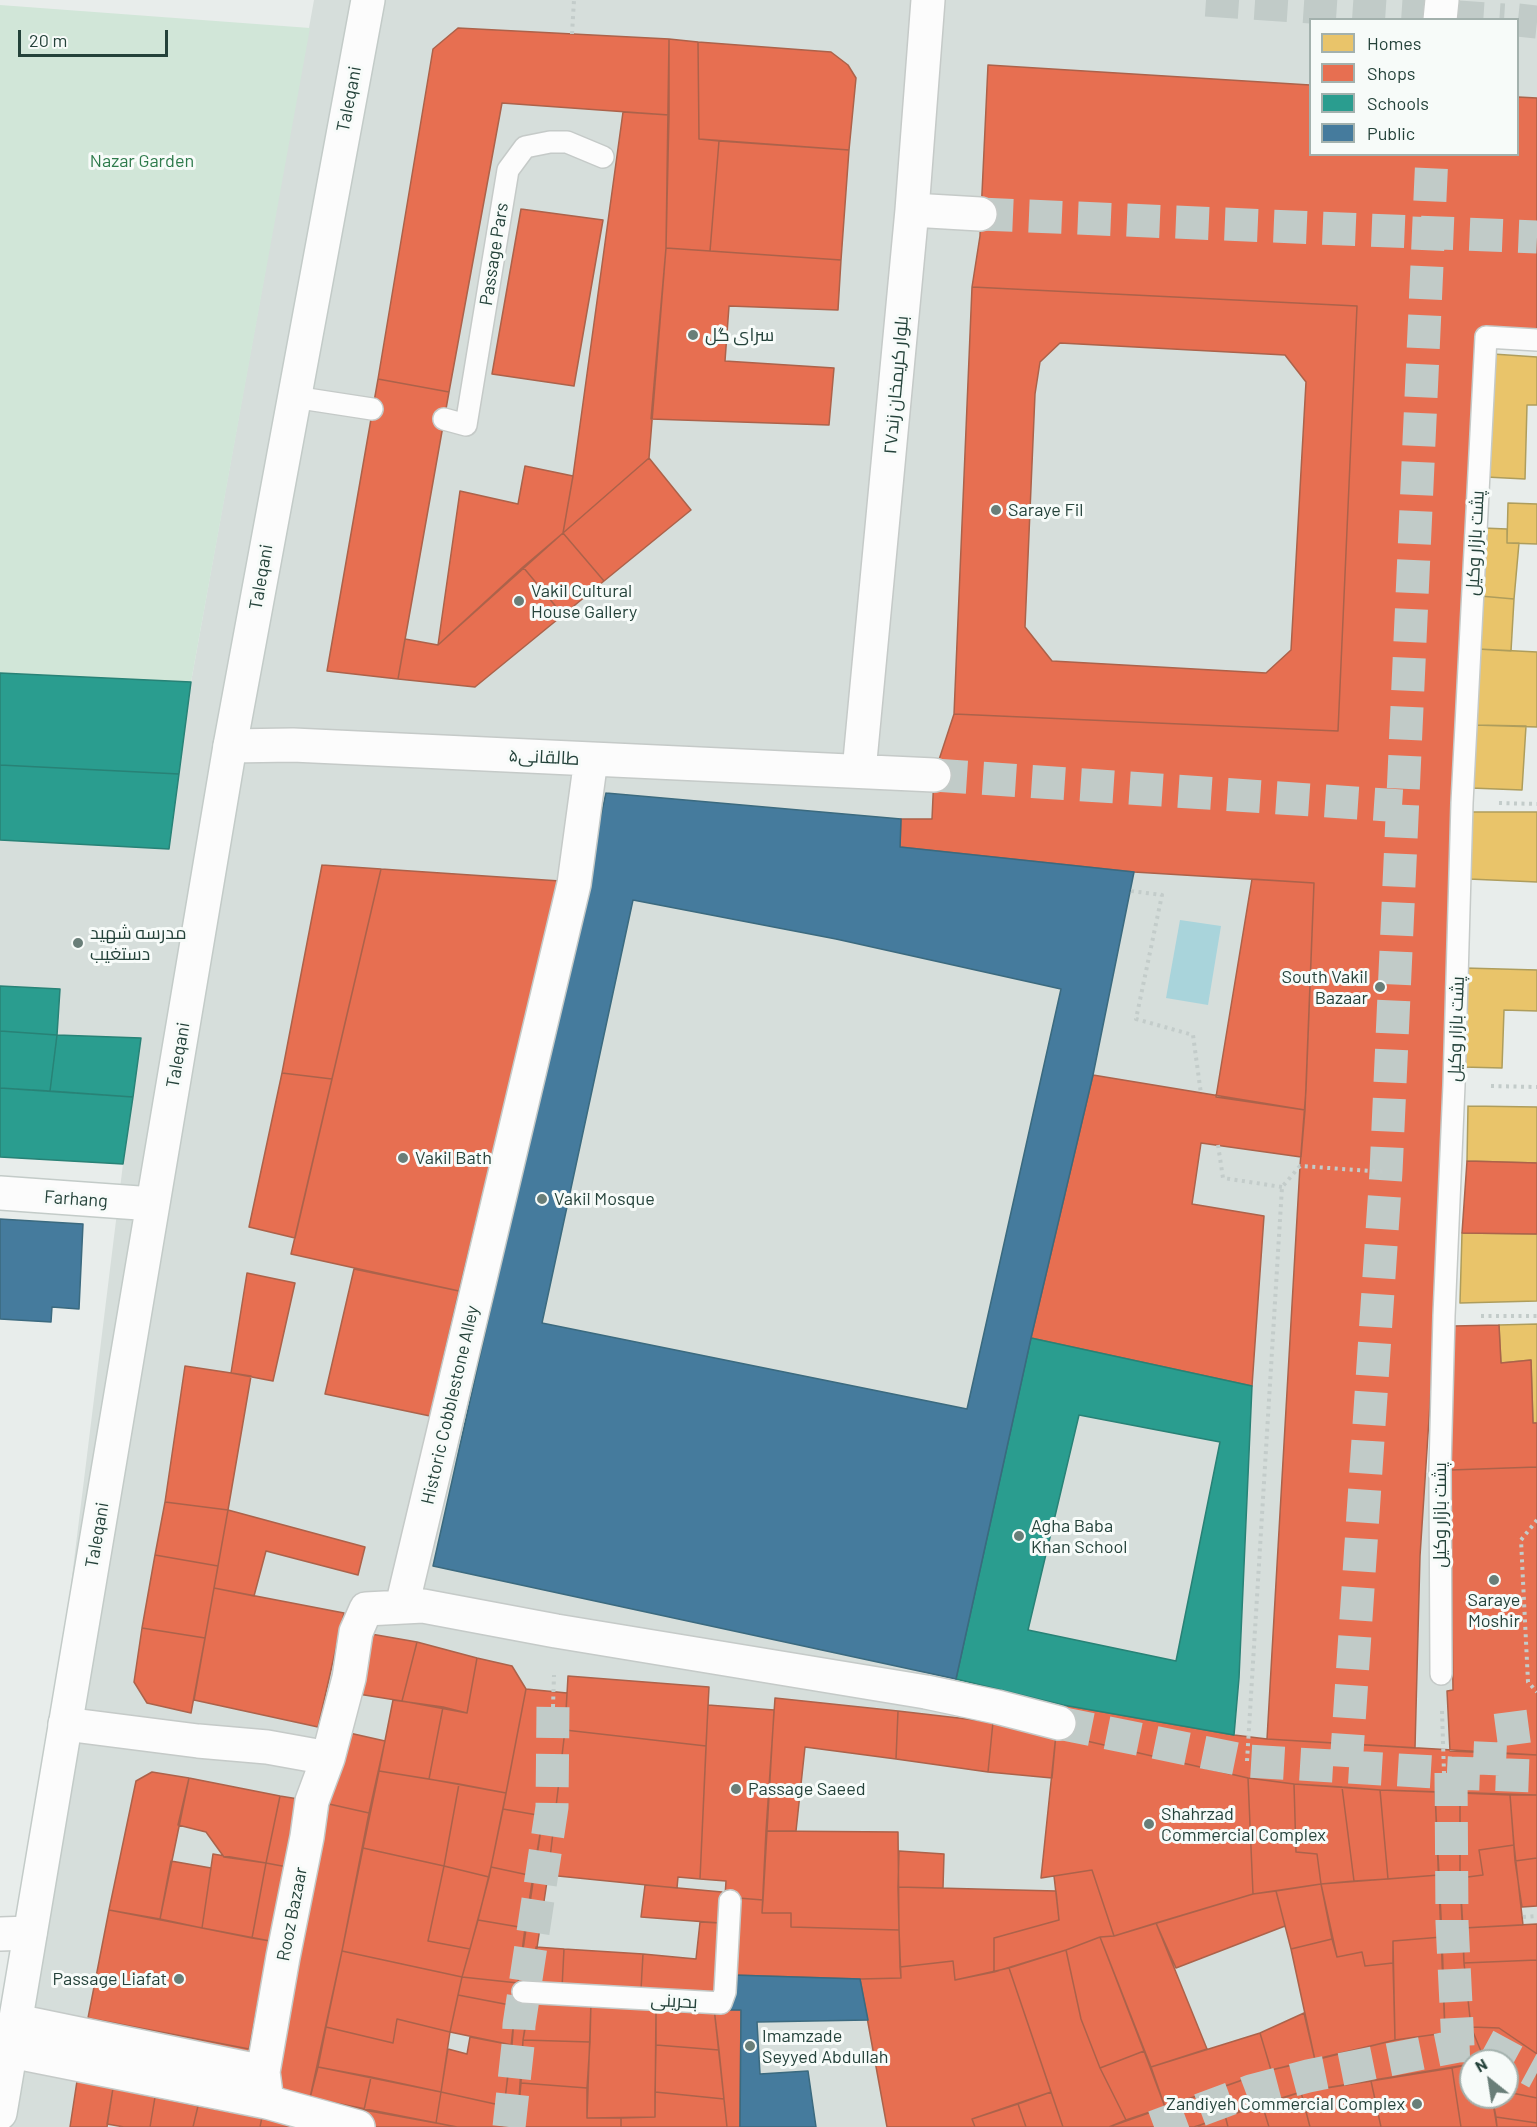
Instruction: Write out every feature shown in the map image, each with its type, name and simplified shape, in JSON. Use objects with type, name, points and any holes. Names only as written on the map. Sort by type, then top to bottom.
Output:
[{"type":"street","name":"Taleqani","points":[[0,2113],[13,2036],[15,1934],[65,1724],[230,746],[368,0]]},
{"type":"street","name":"بلوار کریمخان زند۲۷","points":[[859,771],[912,210],[928,0]]},
{"type":"street","points":[[1440,18],[1442,0]]},
{"type":"street","points":[[912,210],[980,214]]},
{"type":"street","name":"طالقانی۵","points":[[230,746],[293,745],[934,775]]},
{"type":"street","name":"Historic Cobblestone Alley","points":[[402,1606],[574,884],[591,759]]},
{"type":"street","name":"Farhang","points":[[0,1193],[153,1204]]},
{"type":"street","points":[[65,1724],[198,1741],[267,1747],[327,1758],[349,1678],[356,1632],[366,1609],[402,1606],[423,1606],[556,1631],[926,1692],[1059,1723]]},
{"type":"street","name":"Rooz Bazaar","points":[[265,2087],[283,1958],[312,1801],[327,1758]]},
{"type":"street","points":[[13,2036],[265,2087],[358,2127]]},
{"type":"lane","name":"Passage Pars","points":[[444,419],[466,425],[508,170],[525,147],[550,142],[567,142],[603,157]]},
{"type":"lane","name":"پشت بازار وکیل","points":[[1441,1674],[1440,1468],[1444,1316],[1454,1085],[1462,803],[1486,337],[1537,340]]},
{"type":"lane","points":[[294,397],[372,409]]},
{"type":"lane","name":"بحرینی","points":[[523,1992],[721,2003],[725,1992],[730,1901]]},
{"type":"path","points":[[572,34],[574,0]]},
{"type":"path","points":[[1131,891],[1162,895],[1136,1019],[1193,1035],[1201,1094]]},
{"type":"path","points":[[1454,1085],[1537,1087]]},
{"type":"path","points":[[1218,1145],[1223,1178],[1282,1187]]},
{"type":"path","points":[[1248,1761],[1282,1187],[1300,1166],[1386,1172]]},
{"type":"path","points":[[1444,1316],[1537,1316]]},
{"type":"path","points":[[1537,1520],[1521,1540],[1528,1682],[1537,1692]]},
{"type":"path","points":[[1441,1674],[1444,1773]]},
{"type":"path","points":[[1523,1917],[1537,1916]]},
{"type":"shaded area","points":[[314,0],[1537,0],[1537,332],[1479,329],[1424,1473],[1537,1467],[1537,2127],[4,2127],[123,1164],[0,1157],[0,673],[191,682]]},
{"type":"green space","name":"Nazar Garden","points":[[0,5],[310,28],[191,682],[0,673]]},
{"type":"water","points":[[1180,920],[1221,926],[1208,1005],[1166,998]]},
{"type":"building: Homes","points":[[1493,354],[1537,357],[1537,405],[1527,405],[1525,479],[1486,477]]},
{"type":"building: Homes","points":[[1508,503],[1537,504],[1537,544],[1507,543]]},
{"type":"building: Homes","points":[[1483,528],[1507,529],[1507,543],[1519,543],[1514,599],[1480,596]]},
{"type":"building: Homes","points":[[1480,596],[1514,599],[1511,651],[1478,649]]},
{"type":"building: Homes","points":[[1478,649],[1537,652],[1537,727],[1474,725]]},
{"type":"building: Homes","points":[[1474,725],[1526,726],[1522,790],[1471,788]]},
{"type":"building: Homes","points":[[1471,812],[1537,812],[1537,882],[1469,879]]},
{"type":"building: Homes","points":[[1465,968],[1537,970],[1537,1011],[1504,1010],[1502,1068],[1463,1067]]},
{"type":"building: Homes","points":[[1468,1106],[1537,1107],[1537,1163],[1467,1161]]},
{"type":"building: Homes","points":[[1462,1233],[1537,1234],[1537,1301],[1460,1303]]},
{"type":"building: Homes","points":[[1537,1324],[1537,1423],[1533,1423],[1531,1360],[1501,1363],[1499,1325]]},
{"type":"building: Shops","points":[[458,28],[669,39],[669,115],[502,103],[449,392],[378,379],[433,49]]},
{"type":"building: Shops","points":[[669,39],[698,42],[699,139],[719,141],[710,251],[666,248]]},
{"type":"building: Shops","points":[[698,42],[831,52],[848,65],[856,78],[849,150],[699,139]]},
{"type":"building: Shops","name":"South Vakil Bazaar","points":[[988,65],[1309,85],[1309,156],[1519,156],[1519,97],[1537,98],[1537,332],[1479,329],[1436,1313],[1420,1556],[1415,1748],[1267,1739],[1306,1090],[1314,883],[1134,872],[900,847],[901,819],[932,819],[934,775],[954,714],[1338,731],[1357,306],[972,287],[980,236]]},
{"type":"building: Shops","points":[[623,112],[669,115],[666,248],[649,458],[563,533],[573,476]]},
{"type":"building: Shops","points":[[719,141],[849,150],[841,260],[710,251]]},
{"type":"building: Shops","points":[[521,209],[603,220],[574,386],[492,374]]},
{"type":"building: Shops","name":"سرای گل","points":[[666,248],[841,260],[838,310],[729,306],[725,361],[834,368],[829,425],[651,419]]},
{"type":"building: Shops","name":"Saraye Fil","points":[[972,287],[1357,306],[1338,731],[954,714]],"holes":[[[1060,343],[1285,355],[1306,382],[1291,650],[1266,673],[1052,661],[1025,627],[1035,394],[1040,362]]]},
{"type":"building: Shops","points":[[378,379],[449,392],[398,679],[327,671]]},
{"type":"building: Shops","points":[[649,458],[691,510],[604,581],[563,533]]},
{"type":"building: Shops","points":[[525,466],[573,476],[563,533],[438,645],[460,491],[518,504]]},
{"type":"building: Shops","points":[[563,533],[604,581],[563,615],[523,567]]},
{"type":"building: Shops","points":[[523,567],[563,615],[475,687],[398,679],[405,639],[438,645]]},
{"type":"building: Shops","points":[[322,865],[381,869],[332,1079],[282,1073]]},
{"type":"building: Shops","name":"Vakil Bath","points":[[381,869],[560,881],[459,1291],[291,1254]]},
{"type":"building: Shops","points":[[1252,879],[1314,883],[1305,1110],[1216,1097]]},
{"type":"building: Shops","points":[[282,1073],[332,1079],[295,1238],[249,1227]]},
{"type":"building: Shops","points":[[1093,1075],[1305,1110],[1301,1157],[1201,1143],[1192,1204],[1264,1216],[1252,1386],[1031,1338]]},
{"type":"building: Shops","points":[[1467,1161],[1537,1163],[1537,1234],[1462,1233]]},
{"type":"building: Shops","points":[[354,1269],[459,1291],[430,1416],[325,1394]]},
{"type":"building: Shops","points":[[247,1273],[295,1283],[273,1381],[231,1373]]},
{"type":"building: Shops","points":[[1499,1325],[1501,1363],[1531,1360],[1533,1423],[1537,1423],[1537,1467],[1450,1470],[1454,1326]]},
{"type":"building: Shops","points":[[185,1366],[251,1376],[228,1510],[165,1502]]},
{"type":"building: Shops","name":"Saraye Moshir","points":[[1537,1467],[1537,1755],[1450,1751],[1447,1691],[1453,1690],[1450,1470]]},
{"type":"building: Shops","points":[[165,1502],[228,1510],[218,1566],[155,1555]]},
{"type":"building: Shops","points":[[228,1510],[365,1547],[358,1575],[266,1551],[254,1596],[214,1588]]},
{"type":"building: Shops","points":[[155,1555],[218,1566],[205,1638],[142,1628]]},
{"type":"building: Shops","points":[[214,1588],[344,1613],[318,1727],[194,1700]]},
{"type":"building: Shops","points":[[142,1628],[205,1638],[191,1713],[147,1703],[134,1682]]},
{"type":"building: Shops","points":[[371,1634],[417,1642],[402,1701],[358,1694]]},
{"type":"building: Shops","points":[[417,1642],[477,1658],[467,1713],[402,1701]]},
{"type":"building: Shops","points":[[477,1658],[512,1666],[526,1689],[506,1793],[429,1779],[443,1707],[467,1713]]},
{"type":"building: Shops","points":[[568,1676],[709,1687],[706,1746],[565,1730]]},
{"type":"building: Shops","points":[[526,1689],[567,1693],[565,1730],[548,1875],[523,2040],[517,2127],[502,2127],[518,1983],[543,1816],[503,1809]]},
{"type":"building: Shops","points":[[775,1698],[898,1711],[896,1759],[805,1747],[796,1831],[766,1831]]},
{"type":"building: Shops","points":[[393,1700],[443,1707],[429,1779],[379,1771]]},
{"type":"building: Shops","name":"Passage Saeed","points":[[708,1705],[774,1710],[763,1900],[725,1897],[726,1881],[700,1879]]},
{"type":"building: Shops","points":[[1063,1705],[1267,1739],[1537,1755],[1537,1795],[1380,1790],[1294,1784],[1248,1778],[1056,1734]]},
{"type":"building: Shops","points":[[898,1711],[993,1722],[988,1772],[896,1759]]},
{"type":"building: Shops","points":[[993,1722],[1056,1734],[1052,1778],[988,1772]]},
{"type":"building: Shops","points":[[565,1730],[706,1746],[700,1879],[678,1877],[677,1888],[548,1875]]},
{"type":"building: Shops","points":[[345,1732],[385,1741],[369,1813],[329,1804]]},
{"type":"building: Shops","name":"Shahrzad Commercial Complex","points":[[1056,1734],[1248,1778],[1253,1894],[1114,1936],[1092,1870],[1041,1878]]},
{"type":"building: Shops","points":[[379,1771],[459,1784],[444,1866],[363,1848]]},
{"type":"building: Shops","points":[[152,1772],[189,1778],[160,1919],[109,1910],[136,1781]]},
{"type":"building: Shops","points":[[189,1778],[280,1796],[266,1863],[224,1857],[206,1832],[178,1825]]},
{"type":"building: Shops","points":[[1248,1778],[1294,1784],[1296,1852],[1317,1854],[1321,1884],[1253,1894]]},
{"type":"building: Shops","points":[[459,1784],[506,1793],[489,1877],[444,1866]]},
{"type":"building: Shops","points":[[1294,1784],[1342,1787],[1354,1881],[1321,1884],[1317,1854],[1296,1852]]},
{"type":"building: Shops","points":[[1342,1787],[1380,1790],[1388,1879],[1354,1881]]},
{"type":"building: Shops","points":[[1380,1790],[1435,1792],[1439,1875],[1388,1879]]},
{"type":"building: Shops","points":[[1435,1792],[1460,1793],[1460,1878],[1464,1963],[1471,2027],[1480,2049],[1459,2049],[1459,2066],[1301,2092],[1194,2127],[1109,2127],[1271,2070],[1395,2040],[1445,2033]]},
{"type":"building: Shops","points":[[1460,1793],[1510,1795],[1514,1845],[1479,1850],[1483,1875],[1460,1878]]},
{"type":"building: Shops","points":[[1510,1795],[1537,1795],[1537,1858],[1515,1861]]},
{"type":"building: Shops","points":[[280,1796],[329,1804],[314,1872],[266,1863]]},
{"type":"building: Shops","points":[[329,1804],[369,1813],[310,2098],[457,2127],[312,2127],[77,2081],[88,2018],[249,2049],[270,1941],[314,1872]]},
{"type":"building: Shops","points":[[503,1809],[543,1816],[533,1876],[491,1867]]},
{"type":"building: Shops","points":[[766,1831],[898,1832],[899,1930],[791,1927],[791,1913],[762,1913]]},
{"type":"building: Shops","points":[[1514,1845],[1523,1925],[1463,1928],[1460,1878],[1483,1875],[1479,1850]]},
{"type":"building: Shops","points":[[363,1848],[444,1866],[428,1941],[470,1949],[462,1977],[342,1951]]},
{"type":"building: Shops","points":[[899,1851],[944,1854],[943,1888],[898,1887]]},
{"type":"building: Shops","points":[[213,1854],[266,1863],[252,1938],[202,1928]]},
{"type":"building: Shops","points":[[1537,1858],[1537,1906],[1522,1907],[1515,1861]]},
{"type":"building: Shops","points":[[171,1861],[211,1868],[202,1928],[160,1919]]},
{"type":"building: Shops","points":[[266,1863],[314,1872],[301,1946],[252,1938]]},
{"type":"building: Shops","points":[[444,1866],[489,1877],[470,1949],[428,1941]]},
{"type":"building: Shops","points":[[491,1867],[533,1876],[525,1928],[478,1920]]},
{"type":"building: Shops","points":[[1092,1870],[1114,1936],[1100,1937],[994,1972],[994,1938],[1059,1920],[1054,1876]]},
{"type":"building: Shops","points":[[1439,1875],[1442,1937],[1393,1941],[1393,1963],[1365,1966],[1362,1952],[1337,1957],[1321,1884]]},
{"type":"building: Shops","points":[[1321,1884],[1332,1939],[1291,1949],[1276,1891]]},
{"type":"building: Shops","points":[[645,1885],[722,1892],[720,1923],[641,1917]]},
{"type":"building: Shops","points":[[898,1887],[1056,1891],[1059,1920],[994,1938],[994,1972],[955,1980],[953,1961],[900,1967]]},
{"type":"building: Shops","points":[[1276,1891],[1285,1926],[1176,1968],[1156,1923],[1253,1894]]},
{"type":"building: Shops","points":[[738,1898],[763,1900],[762,1913],[791,1913],[791,1927],[899,1930],[901,1978],[732,1975]]},
{"type":"building: Shops","name":"Passage Liafat","points":[[109,1910],[270,1941],[249,2049],[88,2018]]},
{"type":"building: Shops","points":[[478,1920],[525,1928],[518,1983],[462,1977]]},
{"type":"building: Shops","points":[[700,1922],[720,1923],[718,1995],[641,1990],[643,1954],[696,1959]]},
{"type":"building: Shops","points":[[1156,1923],[1207,2049],[1151,2067],[1100,1937],[1114,1936]]},
{"type":"building: Shops","points":[[1537,1924],[1537,1960],[1464,1963],[1463,1928]]},
{"type":"building: Shops","points":[[1100,1937],[1144,2051],[1100,2068],[1081,2019],[1066,1950]]},
{"type":"building: Shops","points":[[1442,1937],[1445,2033],[1395,2040],[1393,1941]]},
{"type":"building: Shops","points":[[1332,1939],[1337,1957],[1362,1952],[1365,1966],[1393,1963],[1395,2040],[1315,2060],[1291,1949]]},
{"type":"building: Shops","points":[[536,1947],[564,1949],[562,1988],[532,1985]]},
{"type":"building: Shops","points":[[564,1949],[643,1954],[641,1990],[562,1988]]},
{"type":"building: Shops","points":[[1066,1950],[1081,2019],[1100,2068],[1126,2120],[1109,2127],[1063,2127],[1009,1968]]},
{"type":"building: Shops","points":[[342,1951],[462,1977],[450,2032],[397,2019],[393,2043],[326,2027]]},
{"type":"building: Shops","points":[[1537,1960],[1537,2054],[1499,2028],[1471,2027],[1464,1963]]},
{"type":"building: Shops","points":[[953,1961],[955,1980],[1009,1968],[1051,2092],[972,2119],[975,2127],[887,2127],[860,1979],[901,1978],[900,1967]]},
{"type":"building: Shops","points":[[462,1977],[518,1983],[515,2006],[458,1995]]},
{"type":"building: Shops","points":[[458,1995],[515,2006],[512,2045],[450,2032]]},
{"type":"building: Shops","points":[[530,2001],[591,2002],[590,2042],[523,2040]]},
{"type":"building: Shops","points":[[591,2002],[656,2005],[655,2117],[587,2118]]},
{"type":"building: Shops","points":[[656,2005],[714,2008],[719,2050],[656,2045]]},
{"type":"building: Shops","points":[[714,2008],[741,2010],[740,2127],[727,2127]]},
{"type":"building: Shops","points":[[1304,2013],[1315,2060],[1271,2070],[1260,2033]]},
{"type":"building: Shops","points":[[397,2019],[450,2032],[441,2092],[318,2067],[326,2027],[393,2043]]},
{"type":"building: Shops","points":[[1471,2027],[1499,2028],[1537,2054],[1537,2098],[1519,2094],[1519,2049],[1480,2049]]},
{"type":"building: Shops","points":[[1260,2033],[1271,2070],[1165,2107],[1151,2067]]},
{"type":"building: Shops","points":[[470,2037],[512,2045],[504,2106],[441,2092],[448,2049],[467,2054]]},
{"type":"building: Shops","points":[[523,2040],[590,2042],[587,2088],[521,2083]]},
{"type":"building: Shops","points":[[656,2045],[719,2050],[724,2099],[655,2092]]},
{"type":"building: Shops","points":[[1144,2051],[1165,2107],[1126,2120],[1100,2068]]},
{"type":"building: Shops","points":[[318,2067],[371,2077],[364,2110],[310,2098]]},
{"type":"building: Shops","points":[[1459,2067],[1459,2109],[1494,2109],[1497,2127],[1461,2127],[1452,2068]]},
{"type":"building: Shops","name":"Zandiyeh Commercial Complex","points":[[1452,2068],[1461,2127],[1381,2127],[1371,2081]]},
{"type":"building: Shops","points":[[371,2077],[441,2092],[436,2123],[364,2110]]},
{"type":"building: Shops","points":[[77,2081],[113,2088],[107,2127],[70,2127]]},
{"type":"building: Shops","points":[[1371,2081],[1381,2127],[1310,2127],[1301,2092]]},
{"type":"building: Shops","points":[[521,2083],[587,2088],[587,2118],[621,2118],[621,2127],[517,2127]]},
{"type":"building: Shops","points":[[113,2088],[155,2097],[150,2127],[124,2127],[107,2124]]},
{"type":"building: Shops","points":[[441,2092],[504,2106],[502,2127],[457,2127],[436,2123]]},
{"type":"building: Shops","points":[[655,2092],[724,2099],[727,2127],[621,2127],[621,2118],[655,2117]]},
{"type":"building: Shops","points":[[1051,2092],[1063,2127],[1026,2127],[1018,2104]]},
{"type":"building: Shops","points":[[1301,2092],[1310,2127],[1269,2127],[1262,2104]]},
{"type":"building: Shops","points":[[1519,2094],[1537,2098],[1537,2123],[1496,2117],[1494,2109],[1519,2109]]},
{"type":"building: Shops","points":[[155,2097],[198,2106],[193,2127],[150,2127]]},
{"type":"building: Shops","points":[[1018,2104],[1026,2127],[975,2127],[972,2119]]},
{"type":"building: Shops","points":[[1262,2104],[1269,2127],[1228,2127],[1225,2115]]},
{"type":"building: Shops","points":[[198,2106],[262,2117],[260,2127],[193,2127]]},
{"type":"building: Shops","points":[[1225,2115],[1228,2127],[1198,2127],[1198,2126]]},
{"type":"building: Shops","points":[[262,2117],[301,2127],[260,2127]]},
{"type":"building: Shops","points":[[1496,2117],[1537,2123],[1537,2127],[1497,2127]]},
{"type":"building: Schools","points":[[0,673],[191,682],[179,774],[0,765]]},
{"type":"building: Schools","points":[[0,765],[179,774],[169,849],[0,840]]},
{"type":"building: Schools","points":[[0,986],[60,989],[57,1035],[0,1031]]},
{"type":"building: Schools","points":[[0,1031],[57,1035],[50,1091],[0,1088]]},
{"type":"building: Schools","points":[[57,1035],[141,1038],[133,1097],[50,1091]]},
{"type":"building: Schools","points":[[0,1088],[133,1097],[123,1164],[0,1157]]},
{"type":"building: Schools","name":"Agha Baba Khan School","points":[[1031,1338],[1252,1386],[1239,1678],[1234,1735],[1063,1705],[956,1679]],"holes":[[[1079,1415],[1220,1442],[1176,1661],[1028,1630]]]},
{"type":"building: Public","name":"Vakil Mosque","points":[[606,793],[901,819],[900,847],[1134,872],[1093,1075],[1031,1338],[956,1679],[433,1566]],"holes":[[[633,900],[836,939],[1061,989],[967,1409],[542,1323]]]},
{"type":"building: Public","points":[[0,1219],[83,1224],[79,1309],[52,1307],[51,1322],[0,1319]]},
{"type":"building: Public","name":"Imamzade Seyyed Abdullah","points":[[732,1975],[860,1979],[868,2020],[757,2022],[760,2074],[808,2071],[816,2127],[740,2127],[741,2010],[728,2010]]},
{"type":"tunnel","points":[[1206,0],[1474,18]]},
{"type":"tunnel","points":[[1519,20],[1537,22]]},
{"type":"tunnel","points":[[1346,1767],[1386,1172],[1432,156]]},
{"type":"tunnel","points":[[980,214],[1537,237]]},
{"type":"tunnel","points":[[934,775],[1402,806]]},
{"type":"tunnel","points":[[509,2127],[519,2025],[552,1807],[553,1707]]},
{"type":"tunnel","points":[[1059,1723],[1247,1761],[1537,1776]]},
{"type":"tunnel","points":[[1489,1775],[1491,1731],[1537,1725]]},
{"type":"tunnel","points":[[1451,1773],[1452,1922],[1458,2046]]},
{"type":"tunnel","points":[[1154,2127],[1251,2091],[1308,2076],[1458,2046],[1485,2045],[1537,2073]]},
{"type":"place","name":"سرای گل","points":[[693,335]]},
{"type":"place","name":"Saraye Fil","points":[[996,510]]},
{"type":"place","name":"Vakil Cultural House Gallery","points":[[519,601]]},
{"type":"place","name":"مدرسه شهید دستغیب","points":[[78,943]]},
{"type":"place","name":"South Vakil Bazaar","points":[[1380,987]]},
{"type":"place","name":"Vakil Bath","points":[[403,1158]]},
{"type":"place","name":"Vakil Mosque","points":[[542,1199]]},
{"type":"place","name":"Agha Baba Khan School","points":[[1019,1536]]},
{"type":"place","name":"Saraye Moshir","points":[[1494,1580]]},
{"type":"place","name":"Passage Saeed","points":[[736,1789]]},
{"type":"place","name":"Shahrzad Commercial Complex","points":[[1149,1824]]},
{"type":"place","name":"Passage Liafat","points":[[179,1979]]},
{"type":"place","name":"Imamzade Seyyed Abdullah","points":[[750,2046]]},
{"type":"place","name":"Zandiyeh Commercial Complex","points":[[1417,2104]]}]
